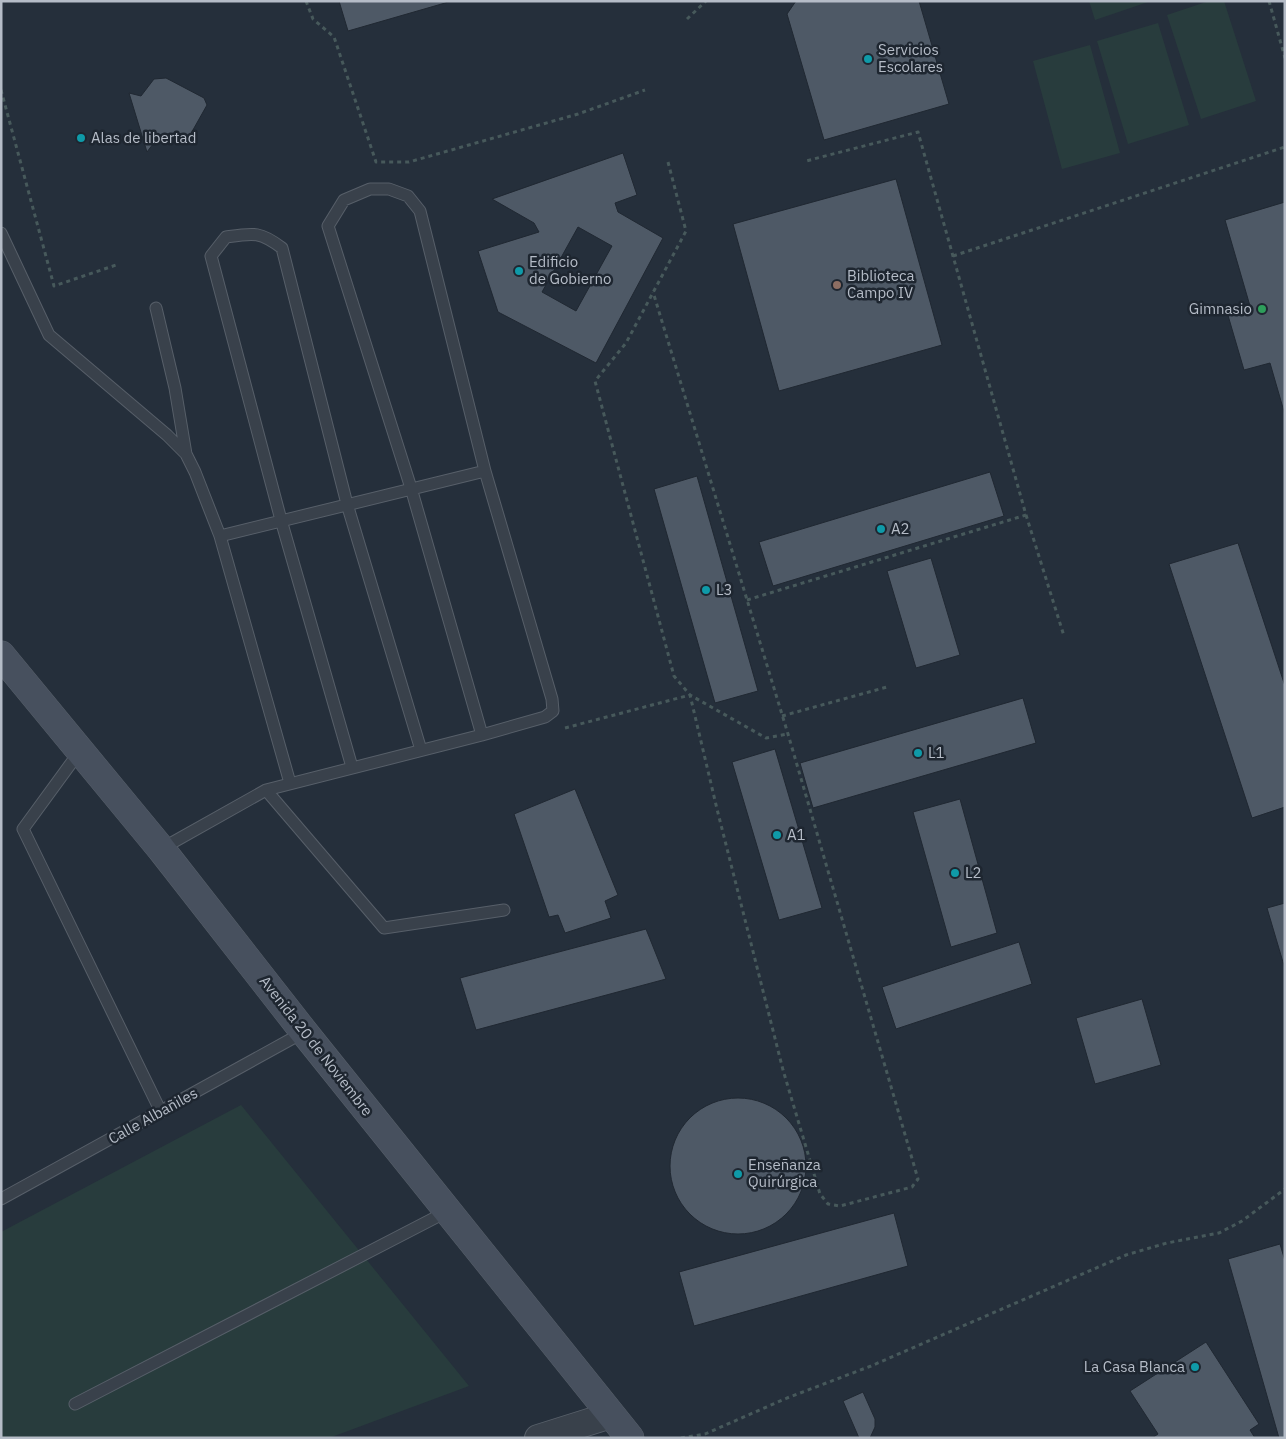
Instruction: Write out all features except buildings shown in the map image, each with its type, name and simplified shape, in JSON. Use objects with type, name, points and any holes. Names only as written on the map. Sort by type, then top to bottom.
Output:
[{"type":"main road","name":"Avenida 20 de Noviembre","points":[[1,655],[162,849],[304,1032],[630,1438]]},
{"type":"street","points":[[538,1438],[611,1415]]},
{"type":"lane","points":[[162,849],[266,790],[482,735],[545,717],[553,711],[552,699],[485,471],[420,212],[408,196],[389,189],[370,189],[344,200],[328,226],[411,488],[482,735]]},
{"type":"lane","points":[[1,233],[49,335],[167,435],[186,454]]},
{"type":"lane","points":[[352,767],[281,520],[211,256],[226,237],[252,233],[268,238],[282,248],[347,504],[421,750]]},
{"type":"lane","points":[[156,308],[175,388],[186,454],[220,536],[290,783]]},
{"type":"lane","points":[[220,536],[485,471]]},
{"type":"lane","points":[[80,751],[23,829],[161,1112]]},
{"type":"lane","points":[[266,790],[384,928],[504,910]]},
{"type":"lane","name":"Calle Albañiles","points":[[1,1199],[304,1032]]},
{"type":"lane","points":[[76,1404],[448,1212]]},
{"type":"path","points":[[306,1],[313,19],[334,37],[376,162],[409,162],[578,114],[645,90]]},
{"type":"path","points":[[687,19],[706,1]]},
{"type":"path","points":[[1270,1],[1285,58]]},
{"type":"path","points":[[1,90],[54,286],[119,264]]},
{"type":"path","points":[[806,161],[918,132],[1026,515],[1064,636]]},
{"type":"path","points":[[953,256],[1285,147]]},
{"type":"path","points":[[668,162],[686,231],[626,343],[595,381],[674,676],[690,695],[766,738],[788,734]]},
{"type":"path","points":[[653,292],[788,734],[918,1179],[912,1187],[840,1206],[828,1204],[820,1194],[782,1070],[690,695]]},
{"type":"path","points":[[746,600],[1026,515]]},
{"type":"path","points":[[782,716],[887,687]]},
{"type":"path","points":[[557,730],[690,695]]},
{"type":"path","points":[[681,1438],[705,1434],[787,1398],[871,1366],[1126,1255],[1167,1243],[1219,1233],[1242,1221],[1285,1189]]},
{"type":"green space","points":[[1089,1],[1151,1],[1095,20]]},
{"type":"green space","points":[[1209,1],[1224,1],[1256,101],[1201,119],[1167,15]]},
{"type":"green space","points":[[1158,23],[1189,125],[1128,144],[1097,41]]},
{"type":"green space","points":[[1090,45],[1120,153],[1062,169],[1033,61]]},
{"type":"green space","points":[[241,1105],[469,1386],[329,1438],[1,1438],[1,1232]]},
{"type":"place","name":"Servicios Escolares","points":[[868,59]]},
{"type":"place","name":"Alas de libertad","points":[[81,138]]},
{"type":"place","name":"Edificio de Gobierno","points":[[519,271]]},
{"type":"place","name":"Biblioteca Campo IV","points":[[837,285]]},
{"type":"place","name":"Gimnasio","points":[[1262,309]]},
{"type":"place","name":"A2","points":[[881,529]]},
{"type":"place","name":"L3","points":[[706,590]]},
{"type":"place","name":"L1","points":[[918,753]]},
{"type":"place","name":"A1","points":[[777,835]]},
{"type":"place","name":"L2","points":[[955,873]]},
{"type":"place","name":"Enseñanza Quirúrgica","points":[[738,1174]]},
{"type":"place","name":"La Casa Blanca","points":[[1195,1367]]}]
